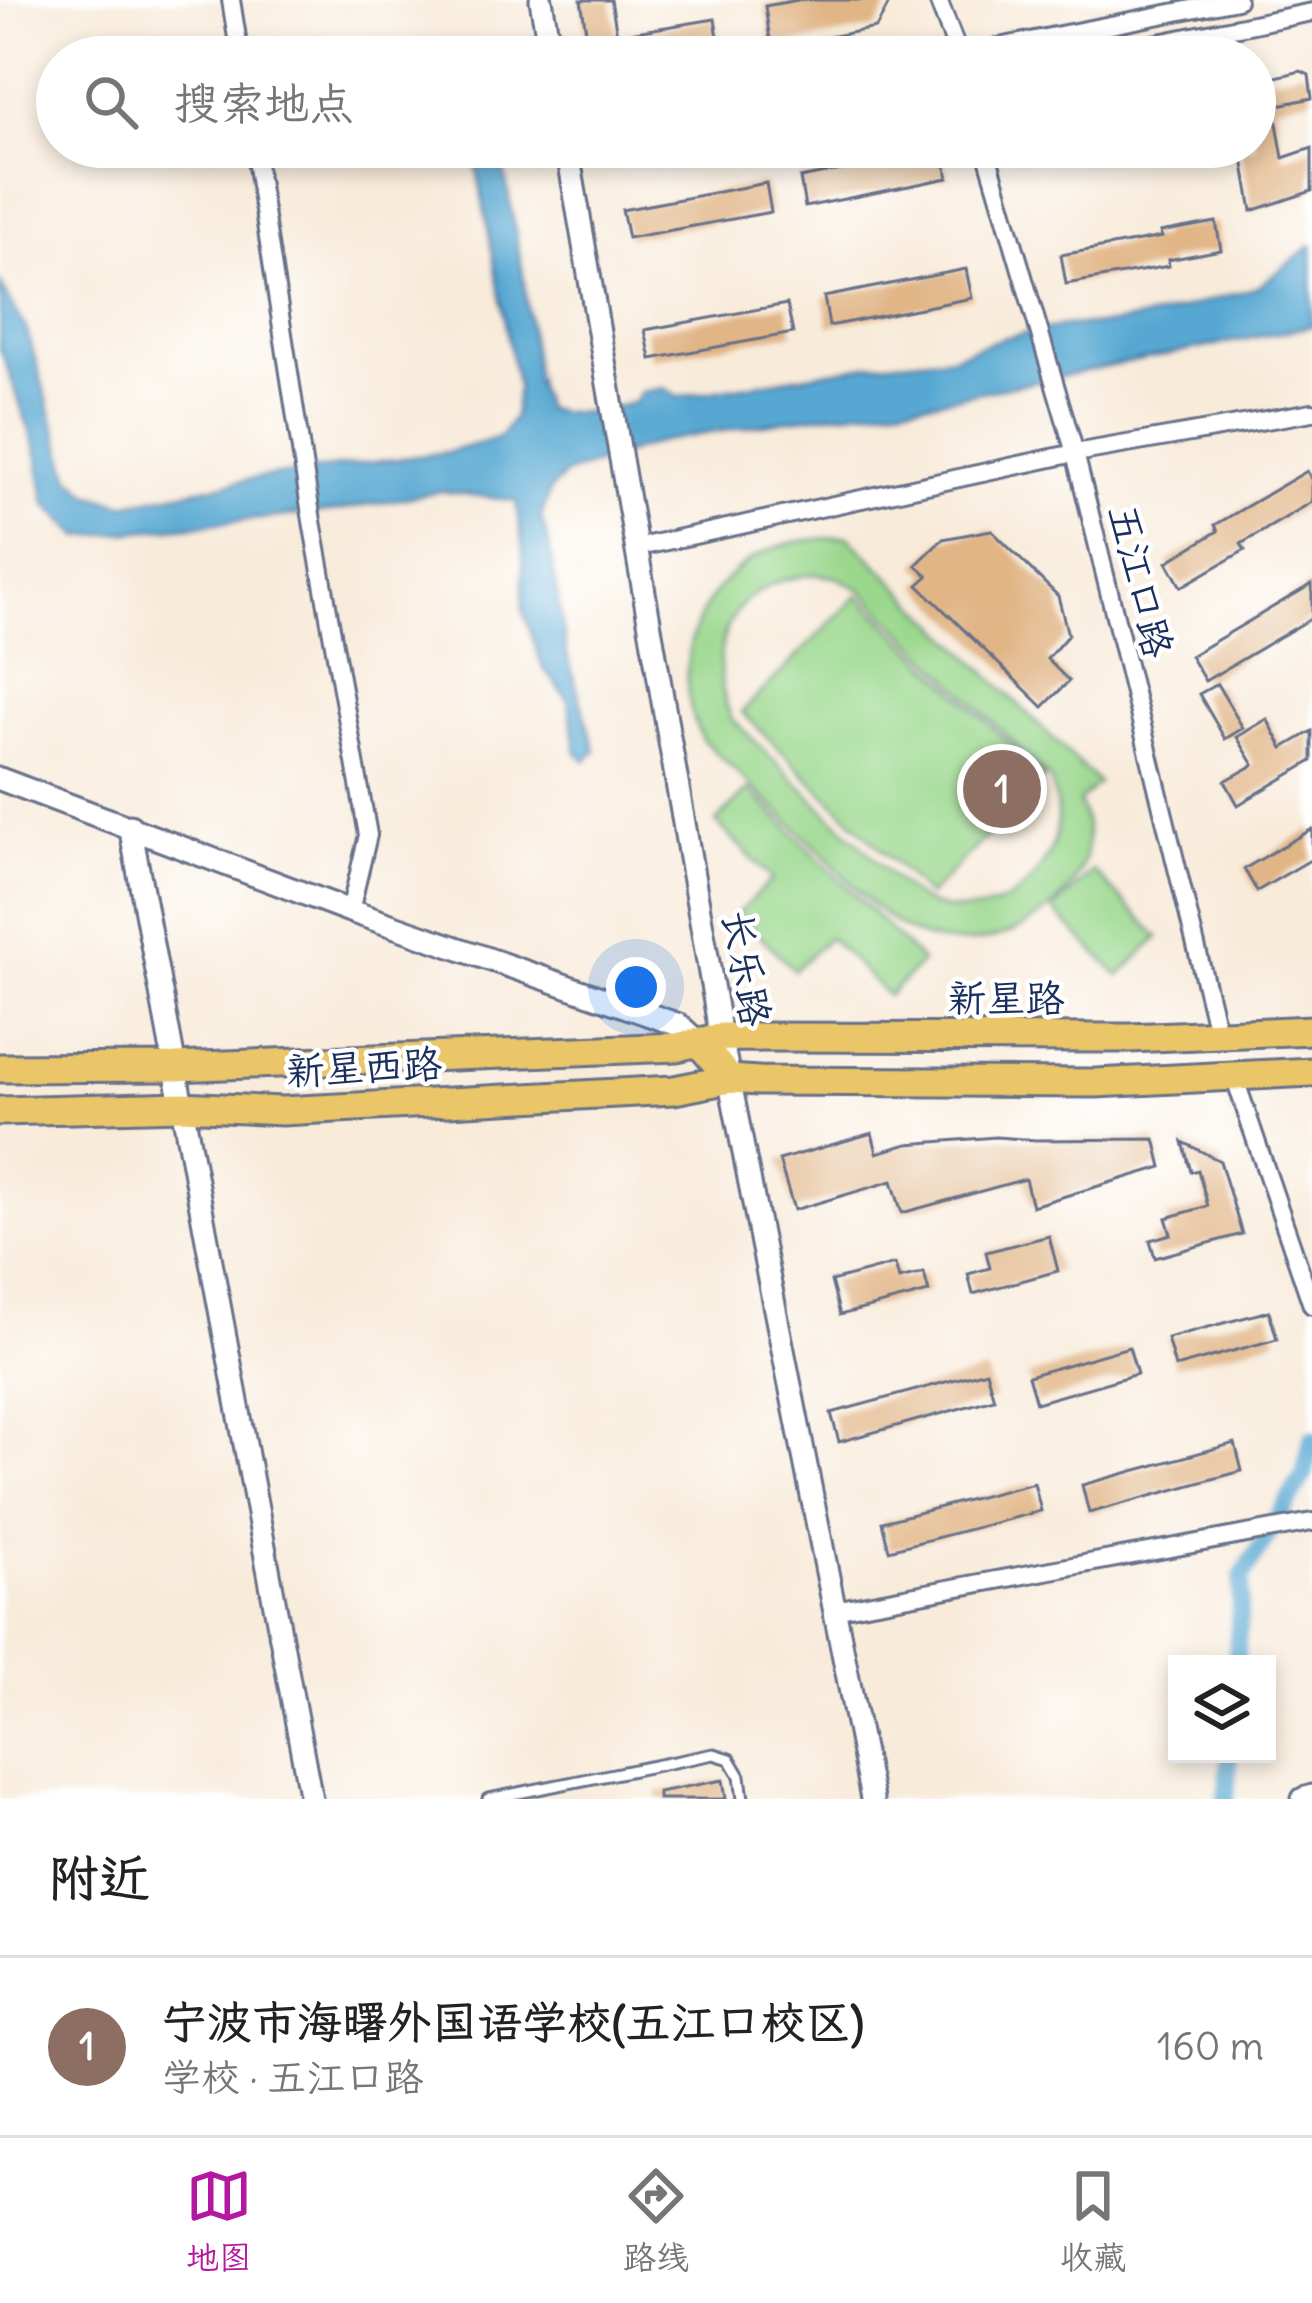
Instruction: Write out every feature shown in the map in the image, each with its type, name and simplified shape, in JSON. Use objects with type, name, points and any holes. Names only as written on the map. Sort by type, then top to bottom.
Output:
[{"type":"main road","name":"新星路","points":[[711,1040],[1312,1030]]},
{"type":"main road","name":"新星西路","points":[[0,1068],[175,1067],[711,1040]]},
{"type":"main road","points":[[711,1040],[730,1079]]},
{"type":"main road","name":"新星西路","points":[[0,1111],[182,1106],[282,1111],[674,1090],[730,1079],[1096,1083],[1312,1072]]},
{"type":"street","points":[[231,0],[237,36]]},
{"type":"street","points":[[541,0],[547,36]]},
{"type":"street","points":[[938,0],[952,36]]},
{"type":"street","points":[[1059,36],[1238,0]]},
{"type":"street","points":[[1194,36],[1312,12]]},
{"type":"street","points":[[257,168],[312,521],[368,835],[350,911]]},
{"type":"street","name":"长乐路","points":[[571,168],[639,548],[711,1040]]},
{"type":"street","name":"五江口路","points":[[991,168],[1075,453],[1218,1035]]},
{"type":"street","points":[[639,548],[1075,453],[1312,412]]},
{"type":"street","points":[[0,779],[711,1040]]},
{"type":"street","points":[[130,826],[311,1799]]},
{"type":"street","points":[[1234,1076],[1312,1305]]},
{"type":"street","name":"长乐路","points":[[730,1079],[872,1799]]},
{"type":"street","points":[[835,1610],[1312,1522]]},
{"type":"street","points":[[1303,1799],[1312,1796]]},
{"type":"lane","points":[[488,1799],[714,1754],[730,1759],[740,1776],[743,1799]]},
{"type":"green space","points":[[848,536],[1098,783],[1079,802],[1087,843],[1075,880],[1040,916],[1002,936],[960,943],[938,941],[897,924],[702,739],[691,711],[687,682],[696,627],[726,580],[775,548]],"holes":[[[816,574],[839,578],[861,590],[1050,779],[1057,808],[1052,846],[1030,882],[1008,899],[982,909],[954,910],[917,897],[731,718],[720,664],[731,620],[763,589],[787,579]]]},
{"type":"green space","points":[[858,595],[1044,778],[928,896],[742,712]]},
{"type":"green space","points":[[749,789],[922,962],[888,996],[829,937],[794,970],[738,913],[772,879],[716,822]]},
{"type":"green space","points":[[1093,871],[1159,937],[1119,976],[1053,910]]},
{"type":"water","points":[[477,168],[504,168],[537,387],[545,409],[568,412],[635,402],[641,392],[664,388],[678,397],[879,363],[953,356],[1003,338],[1062,326],[1114,324],[1161,315],[1258,287],[1312,245],[1312,326],[936,401],[662,441],[566,474],[550,490],[541,518],[567,655],[596,751],[586,761],[577,753],[568,699],[543,668],[523,610],[523,549],[516,501],[441,491],[338,511],[80,537],[46,504],[36,448],[0,348],[0,283],[26,328],[70,476],[89,494],[123,504],[257,478],[448,452],[499,438],[514,417],[517,388]]},
{"type":"building","points":[[581,0],[611,0],[617,35],[715,19],[718,36],[587,36]]},
{"type":"building","points":[[798,0],[891,0],[876,28],[834,36],[769,36],[765,6]]},
{"type":"building","points":[[1301,71],[1309,75],[1312,98],[1276,106],[1276,77]]},
{"type":"building","points":[[1276,118],[1283,158],[1312,148],[1312,191],[1252,211],[1245,168],[1276,168]]},
{"type":"building","points":[[851,168],[946,168],[948,178],[805,207],[800,178]]},
{"type":"building","points":[[766,183],[771,212],[628,238],[622,210]]},
{"type":"building","points":[[1216,222],[1221,250],[1168,260],[1169,266],[1066,284],[1061,255]]},
{"type":"building","points":[[966,269],[972,298],[829,326],[824,297]]},
{"type":"building","points":[[787,304],[793,333],[651,359],[645,330]]},
{"type":"building","points":[[1307,471],[1312,502],[1241,544],[1245,550],[1181,587],[1167,562],[1218,531],[1215,525]]},
{"type":"building","points":[[991,530],[1058,596],[1068,635],[1047,659],[1069,681],[1043,707],[918,585],[928,576],[916,565],[943,539]]},
{"type":"building","points":[[1312,584],[1312,618],[1205,681],[1190,656]]},
{"type":"building","points":[[1217,684],[1243,728],[1225,739],[1199,694]]},
{"type":"building","points":[[1267,719],[1283,748],[1312,731],[1312,761],[1238,805],[1225,781],[1254,765],[1237,737]]},
{"type":"building","points":[[1312,829],[1312,859],[1257,891],[1244,869]]},
{"type":"building","points":[[872,1133],[877,1153],[908,1144],[996,1137],[1155,1139],[1162,1167],[1032,1206],[1025,1179],[902,1213],[892,1181],[794,1210],[779,1160]]},
{"type":"building","points":[[1183,1142],[1220,1161],[1242,1234],[1155,1258],[1150,1240],[1171,1234],[1166,1218],[1208,1206],[1198,1170],[1191,1172]]},
{"type":"building","points":[[1049,1236],[1058,1271],[973,1294],[968,1274],[990,1268],[986,1252]]},
{"type":"building","points":[[895,1264],[899,1279],[924,1273],[929,1292],[840,1315],[831,1281]]},
{"type":"building","points":[[1269,1311],[1277,1339],[1175,1367],[1167,1338]]},
{"type":"building","points":[[1129,1347],[1137,1374],[1036,1403],[1028,1376]]},
{"type":"building","points":[[986,1371],[994,1399],[839,1442],[831,1413]]},
{"type":"building","points":[[1235,1443],[1242,1471],[1089,1513],[1082,1485]]},
{"type":"building","points":[[1034,1483],[1041,1511],[889,1550],[882,1522]]},
{"type":"building","points":[[723,1780],[726,1799],[658,1799],[658,1792]]},
{"type":"waterway","points":[[1237,1655],[1242,1577],[1304,1475],[1312,1439]]},
{"type":"waterway","points":[[1226,1799],[1229,1763]]},
{"type":"place","name":"宁波市海曙外国语学校(五江口校区)","points":[[1002,789]]}]
